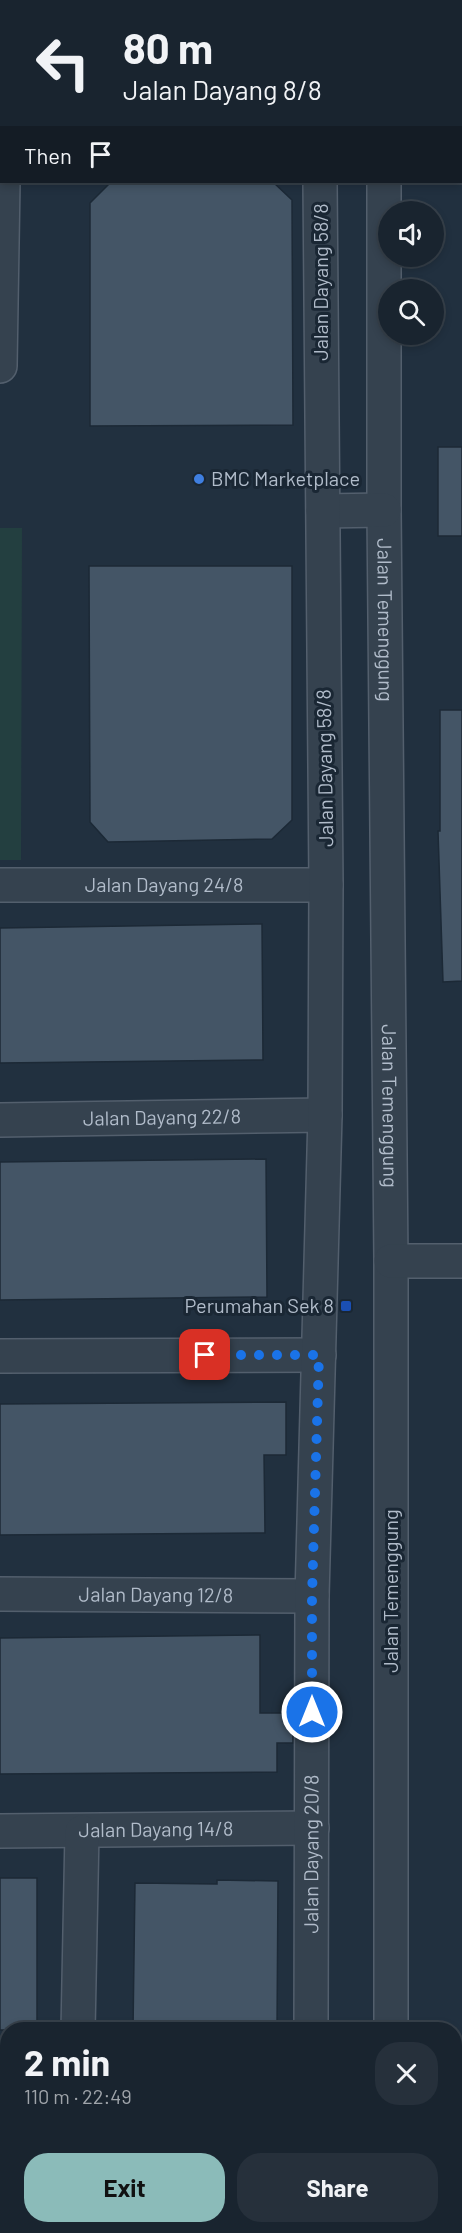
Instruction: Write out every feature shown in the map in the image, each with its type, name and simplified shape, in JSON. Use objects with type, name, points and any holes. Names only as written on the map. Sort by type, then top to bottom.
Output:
[{"type":"street","points":[[0,366],[2,183]]},
{"type":"street","name":"Jalan Dayang 58/8","points":[[319,1355],[325,1115],[326,885],[320,183]]},
{"type":"street","name":"Jalan Temenggung","points":[[384,183],[384,510],[391,1261],[391,2022]]},
{"type":"street","points":[[323,511],[384,510]]},
{"type":"street","name":"Jalan Dayang 24/8","points":[[0,885],[326,885]]},
{"type":"street","name":"Jalan Dayang 22/8","points":[[0,1120],[325,1115]]},
{"type":"street","points":[[391,1261],[462,1261]]},
{"type":"street","points":[[0,1356],[319,1355]]},
{"type":"street","name":"Jalan Dayang 20/8","points":[[311,2022],[312,1596],[319,1355]]},
{"type":"street","name":"Jalan Dayang 12/8","points":[[0,1594],[312,1596]]},
{"type":"street","name":"Jalan Dayang 14/8","points":[[0,1831],[312,1828]]},
{"type":"street","points":[[78,2022],[82,1832]]},
{"type":"green space","points":[[0,528],[22,528],[21,860],[0,860]]},
{"type":"building","points":[[274,183],[292,200],[293,425],[90,426],[90,203],[109,184]]},
{"type":"building","points":[[438,447],[462,447],[462,536],[438,536]]},
{"type":"building","points":[[89,566],[292,566],[292,820],[272,839],[108,842],[90,822]]},
{"type":"building","points":[[440,710],[462,710],[462,981],[443,982],[438,831],[440,831]]},
{"type":"building","points":[[262,924],[263,1060],[0,1063],[0,928]]},
{"type":"building","points":[[266,1159],[267,1297],[0,1300],[0,1162]]},
{"type":"building","points":[[286,1402],[286,1455],[264,1455],[265,1533],[0,1535],[0,1404]]},
{"type":"building","points":[[260,1635],[260,1713],[293,1713],[293,1743],[277,1743],[277,1772],[0,1774],[0,1638]]},
{"type":"building","points":[[0,1878],[37,1878],[37,2022],[0,2022]]},
{"type":"building","points":[[217,1880],[278,1881],[277,2022],[133,2022],[135,1883],[217,1884]]},
{"type":"place","name":"BMC Marketplace","points":[[199,479]]},
{"type":"place","name":"Perumahan Sek 8","points":[[346,1306]]},
{"type":"route","points":[[205,1355],[319,1355],[312,1596],[312,1712]]}]
